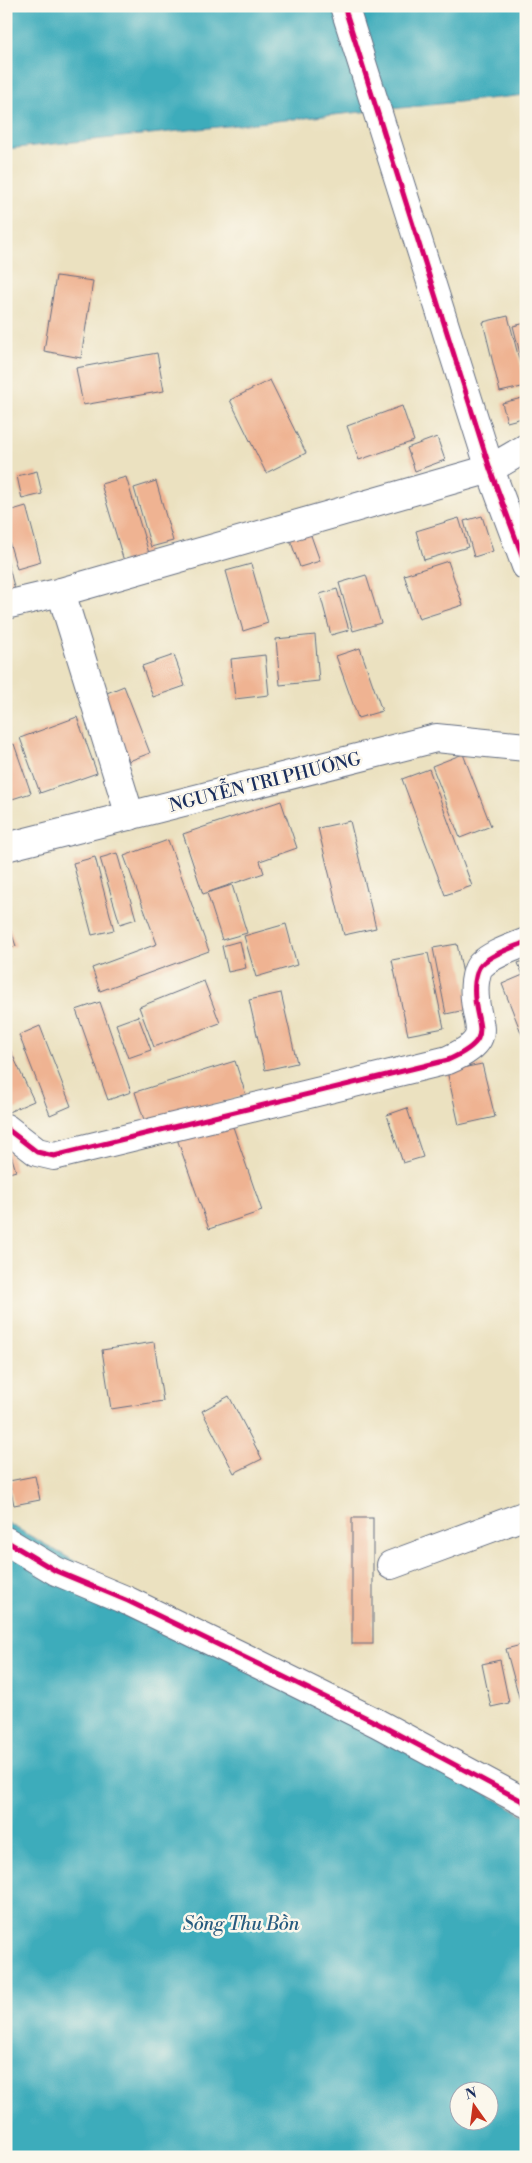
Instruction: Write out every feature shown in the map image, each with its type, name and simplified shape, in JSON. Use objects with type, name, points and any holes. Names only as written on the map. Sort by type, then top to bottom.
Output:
[{"type":"street","points":[[344,6],[490,469],[526,566]]},
{"type":"street","points":[[6,605],[61,592],[490,469],[526,448]]},
{"type":"street","points":[[61,592],[130,816]]},
{"type":"street","name":"NGUYỄN TRI PHƯƠNG","points":[[6,847],[436,738],[526,747]]},
{"type":"street","points":[[6,1128],[37,1152],[54,1156],[448,1060],[470,1048],[478,1041],[481,1034],[481,1024],[474,996],[478,969],[490,958],[526,942]]},
{"type":"street","points":[[391,1565],[526,1515]]},
{"type":"street","points":[[6,1540],[56,1571],[128,1601],[258,1664],[377,1723],[526,1803]]},
{"type":"water","points":[[6,6],[526,6],[526,95],[6,149]]},
{"type":"water","name":"Sông Thu Bồn","points":[[6,1522],[294,1687],[526,1816],[526,2157],[6,2157]]},
{"type":"building","points":[[56,276],[93,281],[81,358],[44,351]]},
{"type":"building","points":[[508,316],[526,386],[500,392],[483,322]]},
{"type":"building","points":[[526,323],[526,373],[525,373],[513,326]]},
{"type":"building","points":[[157,353],[164,391],[83,405],[76,368]]},
{"type":"building","points":[[270,380],[306,453],[266,473],[230,400]]},
{"type":"building","points":[[526,397],[526,417],[507,422],[502,403]]},
{"type":"building","points":[[402,406],[414,441],[359,460],[347,426]]},
{"type":"building","points":[[437,437],[445,460],[415,471],[407,448]]},
{"type":"building","points":[[37,471],[42,494],[22,499],[17,476]]},
{"type":"building","points":[[126,477],[151,560],[126,568],[101,484]]},
{"type":"building","points":[[156,481],[173,541],[151,547],[134,488]]},
{"type":"building","points":[[26,506],[41,562],[17,569],[6,531],[6,512]]},
{"type":"building","points":[[482,516],[493,551],[474,557],[464,521]]},
{"type":"building","points":[[459,518],[468,547],[424,560],[416,531]]},
{"type":"building","points":[[308,527],[320,561],[300,567],[288,534]]},
{"type":"building","points":[[6,556],[16,594],[6,596]]},
{"type":"building","points":[[448,561],[463,605],[419,619],[404,575]]},
{"type":"building","points":[[251,564],[268,623],[243,631],[226,571]]},
{"type":"building","points":[[366,575],[381,623],[353,631],[339,583]]},
{"type":"building","points":[[337,589],[349,630],[331,635],[320,594]]},
{"type":"building","points":[[315,635],[319,681],[280,685],[276,639]]},
{"type":"building","points":[[360,648],[382,711],[358,718],[336,656]]},
{"type":"building","points":[[174,655],[185,686],[153,697],[142,666]]},
{"type":"building","points":[[265,655],[269,695],[235,699],[231,659]]},
{"type":"building","points":[[124,686],[150,753],[129,761],[102,695]]},
{"type":"building","points":[[77,717],[97,773],[40,793],[20,738]]},
{"type":"building","points":[[14,744],[31,793],[6,801],[6,747]]},
{"type":"building","points":[[463,754],[491,826],[460,838],[432,766]]},
{"type":"building","points":[[429,769],[472,886],[445,895],[402,779]]},
{"type":"building","points":[[281,801],[297,848],[260,861],[264,873],[203,894],[183,834]]},
{"type":"building","points":[[350,821],[376,928],[344,935],[318,828]]},
{"type":"building","points":[[168,840],[209,951],[100,991],[92,968],[157,944],[124,856]]},
{"type":"building","points":[[117,853],[136,919],[120,924],[100,858]]},
{"type":"building","points":[[95,857],[114,930],[92,935],[73,863]]},
{"type":"building","points":[[232,885],[247,933],[222,940],[207,893]]},
{"type":"building","points":[[6,918],[16,946],[6,949]]},
{"type":"building","points":[[286,924],[297,965],[256,977],[244,936]]},
{"type":"building","points":[[240,941],[246,968],[228,972],[222,946]]},
{"type":"building","points":[[457,944],[470,1009],[446,1014],[433,948]]},
{"type":"building","points":[[428,953],[444,1028],[408,1035],[392,960]]},
{"type":"building","points":[[526,960],[526,1045],[502,984],[523,975],[518,963]]},
{"type":"building","points":[[204,981],[220,1023],[154,1047],[139,1007]]},
{"type":"building","points":[[281,993],[297,1063],[265,1070],[249,1000]]},
{"type":"building","points":[[100,1002],[131,1092],[108,1100],[76,1010]]},
{"type":"building","points":[[138,1016],[151,1050],[128,1058],[116,1024]]},
{"type":"building","points":[[40,1026],[71,1106],[50,1115],[19,1035]]},
{"type":"building","points":[[6,1041],[34,1101],[6,1113]]},
{"type":"building","points":[[235,1061],[246,1095],[146,1126],[135,1092]]},
{"type":"building","points":[[482,1064],[495,1117],[459,1125],[447,1071]]},
{"type":"building","points":[[407,1108],[423,1157],[403,1163],[387,1115]]},
{"type":"building","points":[[230,1118],[262,1211],[209,1229],[176,1136]]},
{"type":"building","points":[[6,1139],[16,1171],[6,1174]]},
{"type":"building","points":[[154,1342],[163,1401],[111,1409],[102,1350]]},
{"type":"building","points":[[229,1396],[262,1459],[234,1473],[202,1411]]},
{"type":"building","points":[[35,1476],[40,1500],[14,1505],[9,1481]]},
{"type":"building","points":[[352,1518],[373,1518],[373,1644],[352,1644]]},
{"type":"building","points":[[521,1645],[526,1660],[525,1719],[506,1649]]},
{"type":"building","points":[[500,1660],[509,1703],[491,1707],[482,1664]]},
{"type":"cycle path","points":[[344,6],[490,469],[526,566]]},
{"type":"cycle path","points":[[6,1128],[37,1152],[54,1156],[448,1060],[464,1052],[474,1044],[479,1036],[480,1028],[476,1009],[475,980],[480,967],[496,954],[526,942]]},
{"type":"cycle path","points":[[6,1541],[56,1571],[128,1601],[377,1723],[526,1803]]}]
